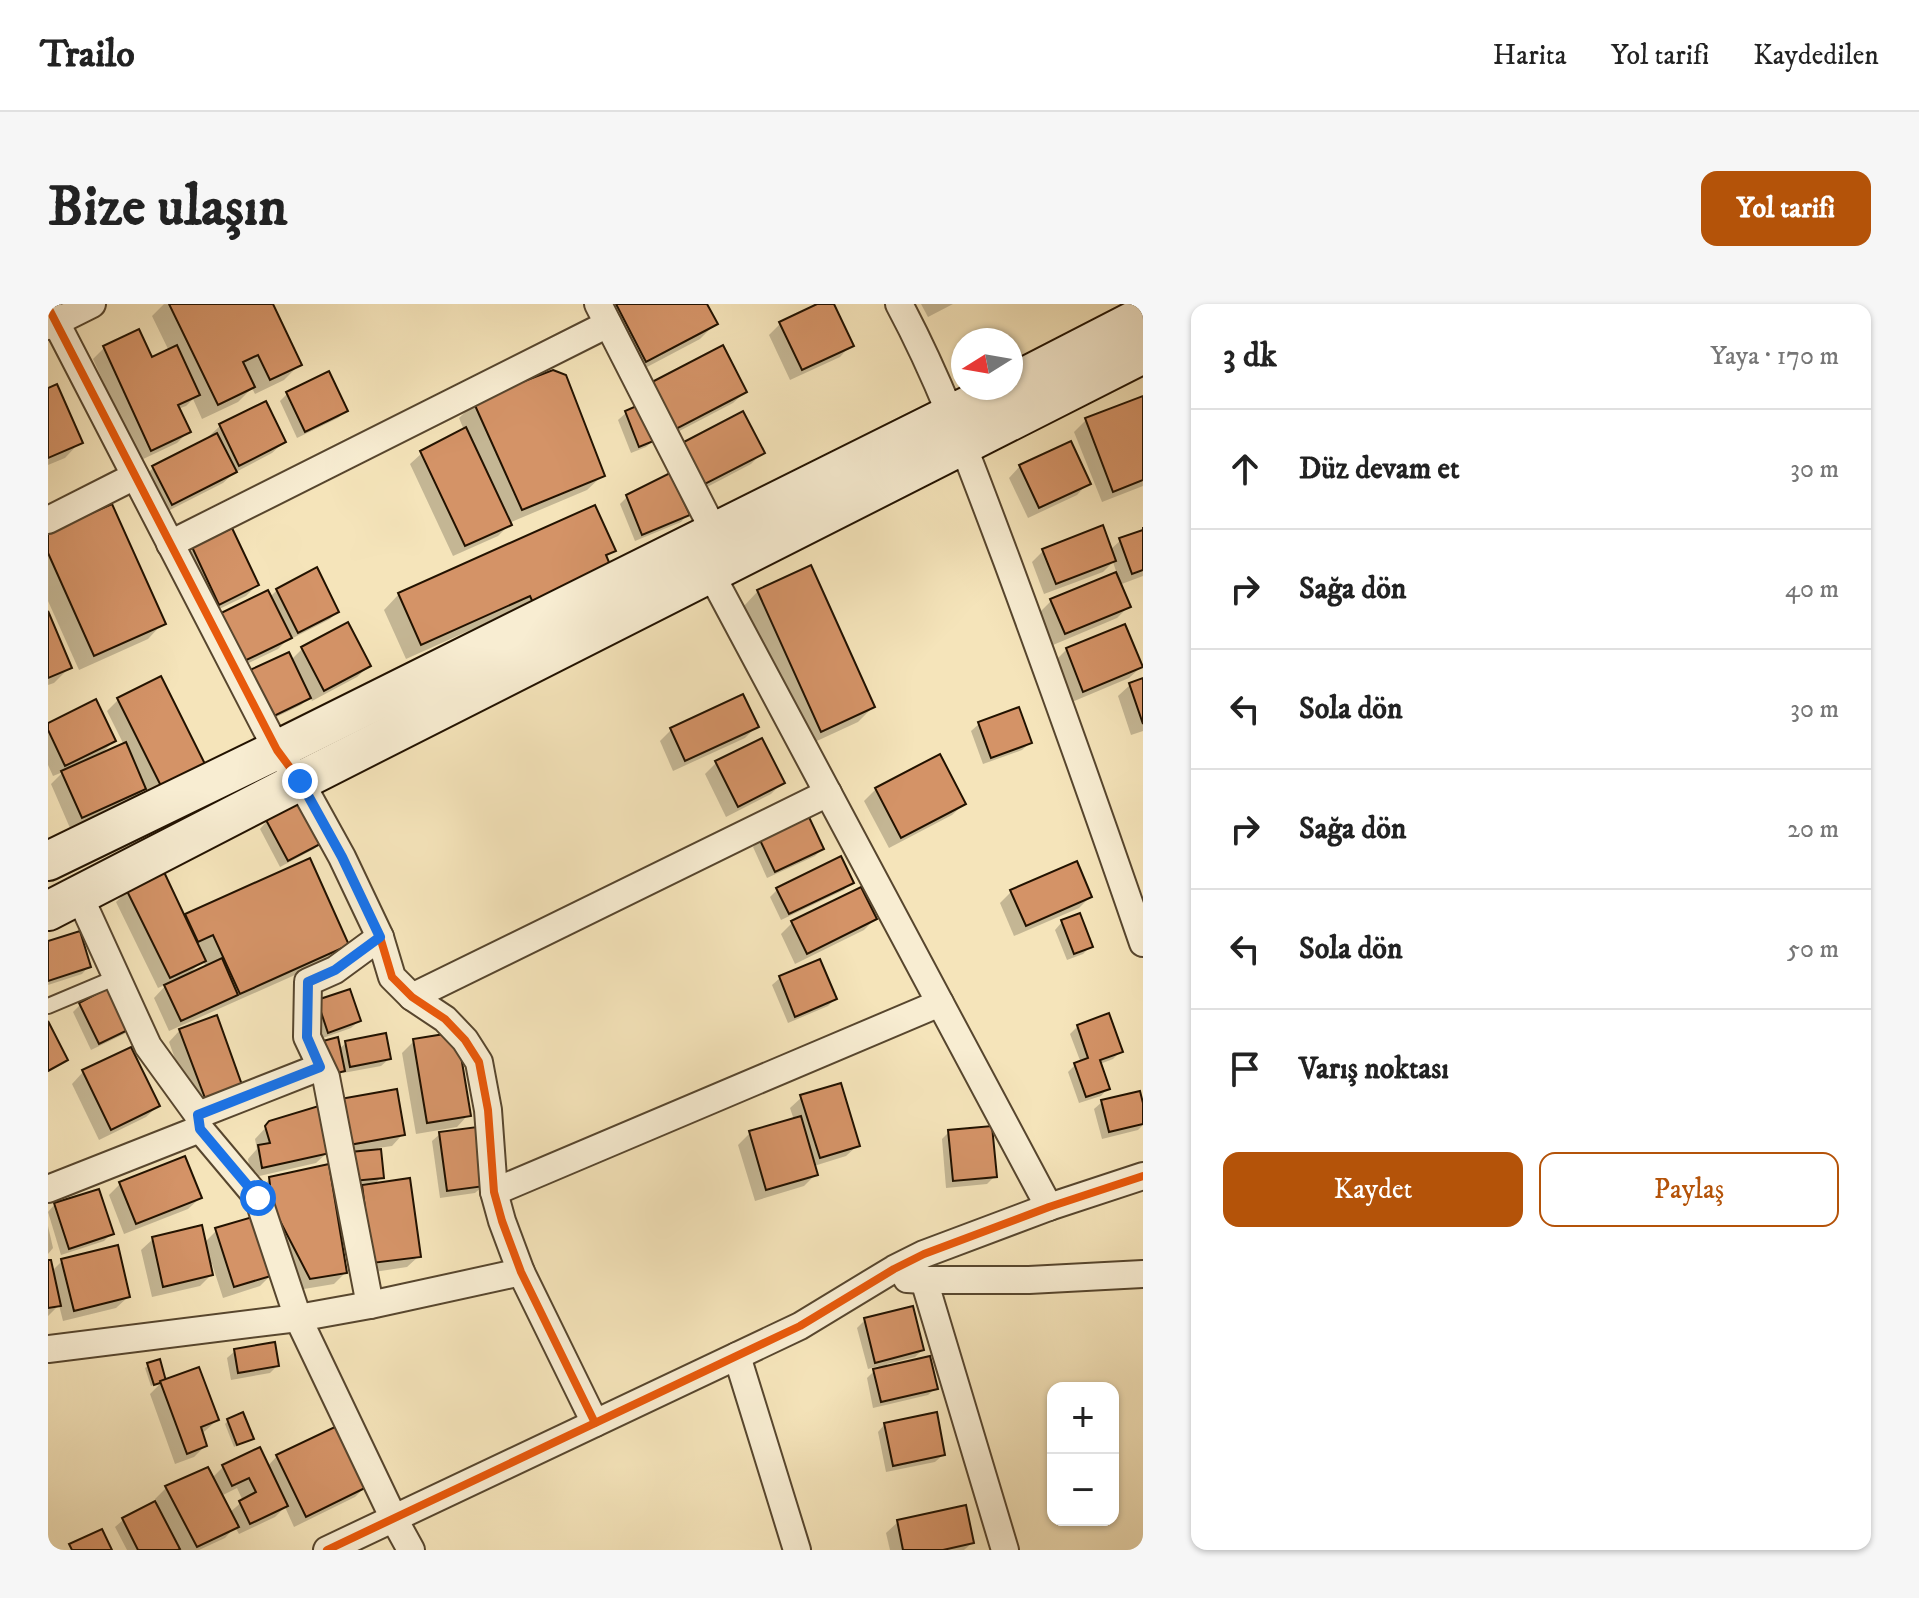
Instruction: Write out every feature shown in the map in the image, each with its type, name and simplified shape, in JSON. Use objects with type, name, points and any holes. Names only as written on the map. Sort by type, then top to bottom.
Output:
[{"type":"main road","points":[[1023,378],[1143,316]]},
{"type":"main road","points":[[51,852],[277,750],[715,533],[1143,354]]},
{"type":"main road","points":[[64,903],[711,574],[957,430],[991,400]]},
{"type":"street","points":[[92,304],[50,318],[277,750],[300,781],[342,857],[380,937],[392,977],[412,997],[445,1019],[465,1040],[479,1062],[488,1110],[494,1192],[502,1221],[521,1272],[595,1423]]},
{"type":"street","points":[[899,304],[957,430],[1063,711],[1143,943]]},
{"type":"street","points":[[170,544],[603,314],[715,533]]},
{"type":"street","points":[[48,520],[135,476]]},
{"type":"street","points":[[711,574],[1049,1207]]},
{"type":"street","points":[[412,997],[828,793]]},
{"type":"street","points":[[64,903],[117,977],[148,1046],[199,1122],[258,1198],[298,1318],[411,1550]]},
{"type":"street","points":[[370,1305],[326,1077],[307,1037],[308,982],[335,970],[380,937]]},
{"type":"street","points":[[494,1192],[940,1003]]},
{"type":"street","points":[[48,1189],[320,1067]]},
{"type":"street","points":[[327,1550],[800,1326],[924,1254],[1143,1176]]},
{"type":"street","points":[[894,1269],[904,1278],[912,1280],[1029,1280],[1143,1274]]},
{"type":"street","points":[[48,1349],[298,1318],[521,1272]]},
{"type":"street","points":[[924,1280],[1005,1550]]},
{"type":"street","points":[[737,1356],[797,1550]]},
{"type":"lane","points":[[48,1006],[117,977]]},
{"type":"building","points":[[169,304],[273,304],[302,365],[270,380],[258,355],[243,362],[255,387],[218,405]]},
{"type":"building","points":[[616,304],[707,304],[718,324],[646,362]]},
{"type":"building","points":[[817,304],[834,304],[854,346],[802,370],[779,322]]},
{"type":"building","points":[[139,329],[152,357],[177,345],[200,395],[178,405],[191,432],[151,451],[103,346]]},
{"type":"building","points":[[723,345],[747,392],[676,429],[652,382]]},
{"type":"building","points":[[553,370],[566,375],[605,476],[522,510],[473,401]]},
{"type":"building","points":[[329,371],[348,411],[305,432],[286,392]]},
{"type":"building","points":[[57,384],[83,443],[48,458],[48,388]]},
{"type":"building","points":[[1143,396],[1143,480],[1113,492],[1085,418]]},
{"type":"building","points":[[266,401],[286,442],[239,466],[219,424]]},
{"type":"building","points":[[641,404],[656,440],[639,447],[625,411]]},
{"type":"building","points":[[743,411],[765,453],[701,486],[680,444]]},
{"type":"building","points":[[466,427],[512,525],[465,546],[420,451]]},
{"type":"building","points":[[217,433],[237,472],[172,505],[152,466]]},
{"type":"building","points":[[1071,441],[1091,484],[1039,508],[1019,465]]},
{"type":"building","points":[[670,473],[690,515],[642,535],[626,495]]},
{"type":"building","points":[[112,504],[166,624],[94,656],[48,553],[48,533]]},
{"type":"building","points":[[595,505],[616,551],[606,555],[613,572],[535,607],[530,596],[421,645],[398,593]]},
{"type":"building","points":[[1103,525],[1116,561],[1056,584],[1042,549]]},
{"type":"building","points":[[232,528],[259,585],[219,605],[192,547]]},
{"type":"building","points":[[1143,530],[1143,570],[1132,574],[1119,538]]},
{"type":"building","points":[[811,565],[875,707],[821,732],[757,590]]},
{"type":"building","points":[[317,567],[339,612],[298,633],[276,589]]},
{"type":"building","points":[[1116,572],[1131,607],[1065,634],[1050,599]]},
{"type":"building","points":[[268,590],[292,638],[238,664],[215,616]]},
{"type":"building","points":[[48,611],[72,668],[48,678]]},
{"type":"building","points":[[348,622],[371,666],[324,691],[301,647]]},
{"type":"building","points":[[1125,624],[1143,667],[1083,692],[1066,648]]},
{"type":"building","points":[[289,652],[311,698],[272,717],[250,670]]},
{"type":"building","points":[[161,676],[210,774],[166,796],[117,698]]},
{"type":"building","points":[[1143,678],[1143,724],[1129,683]]},
{"type":"building","points":[[743,694],[759,727],[685,761],[670,728]]},
{"type":"building","points":[[96,699],[116,741],[65,766],[48,730],[48,723]]},
{"type":"building","points":[[1019,707],[1032,743],[991,758],[978,722]]},
{"type":"building","points":[[762,738],[785,783],[738,807],[715,761]]},
{"type":"building","points":[[126,742],[146,789],[82,818],[61,771]]},
{"type":"building","points":[[940,754],[966,804],[901,838],[875,788]]},
{"type":"building","points":[[302,801],[324,842],[288,861],[266,820]]},
{"type":"building","points":[[808,815],[824,849],[775,872],[759,838]]},
{"type":"building","points":[[841,856],[854,883],[789,914],[776,888]]},
{"type":"building","points":[[310,858],[349,945],[240,994],[213,935],[198,942],[185,914]]},
{"type":"building","points":[[1077,861],[1092,897],[1026,926],[1010,890]]},
{"type":"building","points":[[164,872],[206,961],[170,978],[126,889]]},
{"type":"building","points":[[861,887],[877,919],[807,954],[791,921]]},
{"type":"building","points":[[1080,913],[1093,947],[1074,954],[1061,920]]},
{"type":"building","points":[[80,931],[91,967],[48,981],[48,941]]},
{"type":"building","points":[[222,958],[238,995],[181,1021],[164,985]]},
{"type":"building","points":[[820,959],[837,999],[795,1017],[779,976]]},
{"type":"building","points":[[113,985],[134,1027],[99,1044],[79,1003]]},
{"type":"building","points":[[350,989],[361,1021],[328,1033],[317,1000]]},
{"type":"building","points":[[1109,1013],[1123,1052],[1100,1060],[1110,1089],[1086,1097],[1074,1063],[1088,1058],[1077,1025]]},
{"type":"building","points":[[217,1015],[242,1085],[205,1098],[179,1029]]},
{"type":"building","points":[[48,1021],[68,1060],[48,1071]]},
{"type":"building","points":[[457,1032],[471,1116],[427,1123],[413,1039]]},
{"type":"building","points":[[386,1033],[391,1059],[350,1067],[345,1041]]},
{"type":"building","points":[[338,1037],[345,1071],[330,1075],[323,1041]]},
{"type":"building","points":[[131,1047],[160,1106],[111,1130],[82,1070]]},
{"type":"building","points":[[841,1083],[860,1146],[820,1158],[800,1095]]},
{"type":"building","points":[[397,1089],[405,1135],[349,1145],[340,1099]]},
{"type":"building","points":[[1140,1091],[1143,1124],[1109,1132],[1101,1100]]},
{"type":"building","points":[[322,1105],[330,1153],[262,1168],[258,1145],[270,1143],[265,1126],[269,1121]]},
{"type":"building","points":[[801,1116],[818,1175],[766,1190],[749,1131]]},
{"type":"building","points":[[992,1126],[997,1177],[953,1181],[948,1130]]},
{"type":"building","points":[[477,1127],[485,1186],[447,1191],[439,1132]]},
{"type":"building","points":[[381,1149],[384,1178],[353,1181],[350,1152]]},
{"type":"building","points":[[185,1156],[202,1198],[136,1224],[119,1182]]},
{"type":"building","points":[[329,1164],[347,1273],[310,1279],[263,1188],[270,1185],[269,1177]]},
{"type":"building","points":[[410,1178],[421,1257],[372,1263],[362,1185]]},
{"type":"building","points":[[99,1189],[114,1234],[69,1249],[54,1203]]},
{"type":"building","points":[[256,1216],[274,1275],[234,1287],[215,1228]]},
{"type":"building","points":[[202,1225],[213,1275],[163,1287],[152,1237]]},
{"type":"building","points":[[118,1245],[130,1297],[74,1311],[61,1259]]},
{"type":"building","points":[[48,1260],[51,1260],[61,1306],[48,1308]]},
{"type":"building","points":[[913,1306],[924,1350],[875,1363],[864,1318]]},
{"type":"building","points":[[275,1342],[279,1366],[238,1373],[234,1349]]},
{"type":"building","points":[[930,1356],[938,1389],[881,1402],[873,1369]]},
{"type":"building","points":[[160,1359],[166,1381],[154,1385],[147,1363]]},
{"type":"building","points":[[199,1367],[219,1420],[201,1427],[207,1446],[187,1454],[160,1381]]},
{"type":"building","points":[[243,1412],[254,1439],[237,1445],[227,1419]]},
{"type":"building","points":[[937,1412],[945,1455],[893,1466],[884,1423]]},
{"type":"building","points":[[339,1425],[369,1486],[306,1517],[276,1455]]},
{"type":"building","points":[[260,1447],[288,1506],[250,1524],[239,1501],[256,1492],[249,1478],[232,1486],[222,1465]]},
{"type":"building","points":[[208,1467],[239,1527],[197,1547],[165,1486]]},
{"type":"building","points":[[155,1501],[178,1550],[138,1550],[122,1518]]},
{"type":"building","points":[[966,1505],[974,1543],[943,1550],[903,1550],[897,1520]]},
{"type":"building","points":[[102,1529],[112,1550],[72,1550],[69,1544]]},
{"type":"cycle path","points":[[48,307],[277,750],[300,781],[342,857],[380,937],[392,977],[412,997],[445,1019],[465,1040],[479,1062],[488,1110],[494,1192],[502,1221],[521,1272],[595,1423]]},
{"type":"cycle path","points":[[327,1550],[800,1326],[924,1254],[1143,1176]]},
{"type":"route","points":[[258,1198],[200,1129],[198,1115],[320,1067],[307,1037],[308,982],[335,970],[380,937],[342,857],[300,781]]}]
